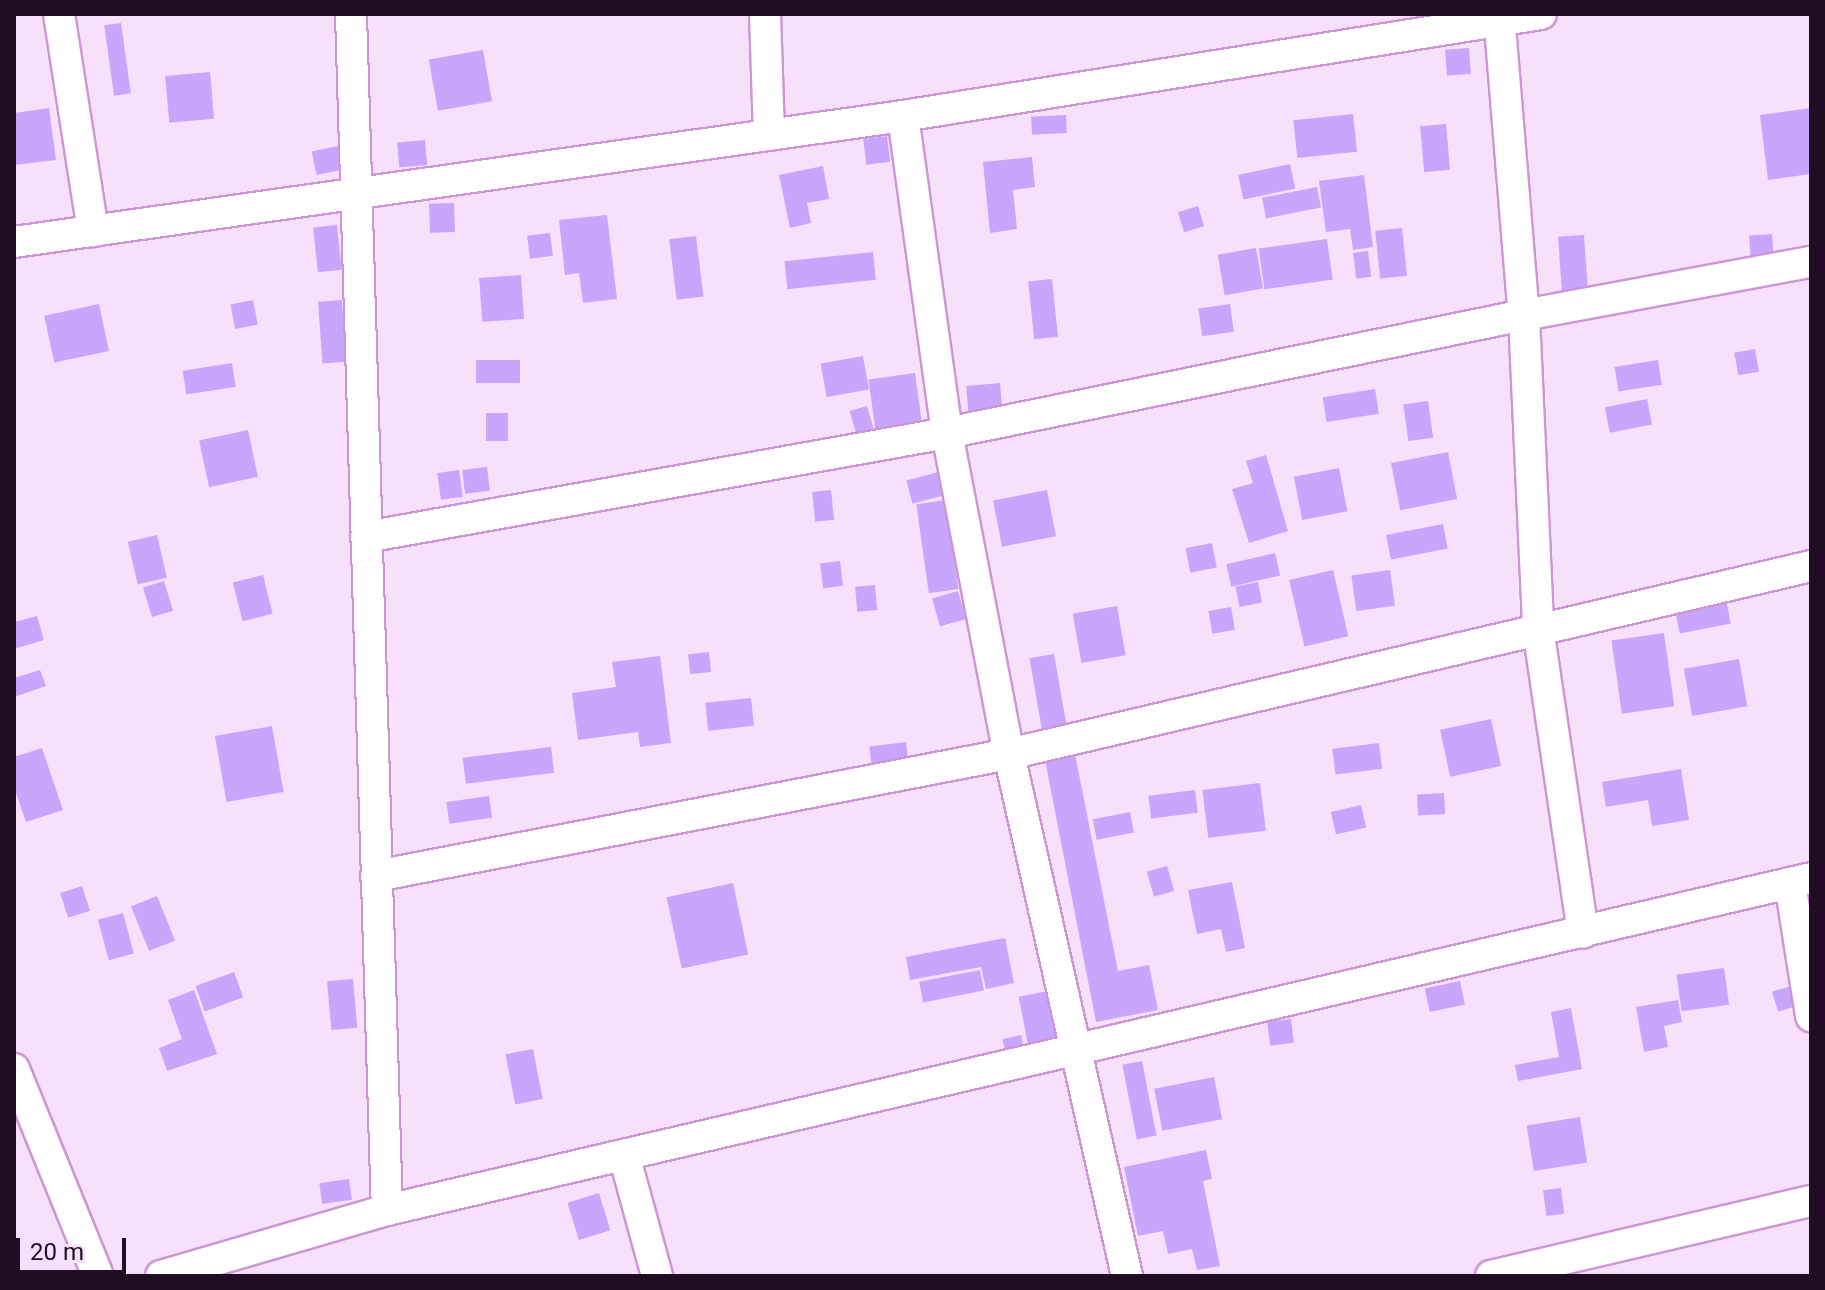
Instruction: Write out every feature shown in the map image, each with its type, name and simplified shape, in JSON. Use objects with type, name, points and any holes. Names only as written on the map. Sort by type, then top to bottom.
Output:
[{"type":"street","points":[[59,14],[93,231]]},
{"type":"street","points":[[351,14],[387,1210]]},
{"type":"street","points":[[765,14],[769,135]]},
{"type":"street","points":[[14,242],[355,197],[903,116],[1500,17],[1541,14]]},
{"type":"street","points":[[1500,17],[1524,315],[1538,628],[1583,933]]},
{"type":"street","points":[[903,116],[947,433],[1009,754],[1072,1049],[1127,1276]]},
{"type":"street","points":[[366,537],[947,433],[1524,315],[1811,262]]},
{"type":"street","points":[[376,876],[1009,754],[1811,566]]},
{"type":"street","points":[[161,1276],[387,1210],[1800,881],[1811,1016]]},
{"type":"street","points":[[14,1069],[98,1276]]},
{"type":"street","points":[[624,1155],[657,1276]]},
{"type":"street","points":[[1491,1276],[1811,1201]]},
{"type":"building","points":[[121,23],[131,93],[114,96],[104,25]]},
{"type":"building","points":[[1469,48],[1471,74],[1447,76],[1445,50]]},
{"type":"building","points":[[483,50],[492,101],[438,111],[429,60]]},
{"type":"building","points":[[210,72],[214,119],[169,123],[165,76]]},
{"type":"building","points":[[49,108],[56,160],[14,165],[14,113]]},
{"type":"building","points":[[1811,108],[1811,174],[1768,180],[1760,115]]},
{"type":"building","points":[[1353,114],[1357,152],[1297,158],[1293,120]]},
{"type":"building","points":[[1066,115],[1067,133],[1032,135],[1031,117]]},
{"type":"building","points":[[1446,124],[1450,170],[1424,172],[1420,126]]},
{"type":"building","points":[[887,136],[890,162],[866,165],[863,139]]},
{"type":"building","points":[[425,140],[427,165],[399,167],[397,142]]},
{"type":"building","points":[[338,146],[343,169],[317,175],[312,152]]},
{"type":"building","points":[[1032,157],[1035,187],[1013,190],[1017,229],[990,233],[983,162]]},
{"type":"building","points":[[1290,164],[1295,188],[1243,199],[1238,175]]},
{"type":"building","points":[[823,166],[829,199],[807,203],[811,223],[790,228],[779,175]]},
{"type":"building","points":[[1364,175],[1373,247],[1353,250],[1350,229],[1326,232],[1319,181]]},
{"type":"building","points":[[1317,187],[1321,208],[1266,218],[1262,198]]},
{"type":"building","points":[[454,203],[455,232],[430,233],[429,204]]},
{"type":"building","points":[[1198,206],[1204,226],[1184,232],[1178,212]]},
{"type":"building","points":[[607,215],[617,299],[583,303],[579,273],[565,275],[559,220]]},
{"type":"building","points":[[337,225],[342,270],[318,272],[313,228]]},
{"type":"building","points":[[1402,228],[1407,276],[1380,279],[1375,231]]},
{"type":"building","points":[[550,233],[553,256],[530,259],[527,236]]},
{"type":"building","points":[[1772,234],[1774,261],[1751,263],[1749,236]]},
{"type":"building","points":[[1584,235],[1588,295],[1562,297],[1558,237]]},
{"type":"building","points":[[696,236],[703,297],[677,300],[669,239]]},
{"type":"building","points":[[1327,239],[1333,280],[1264,289],[1259,249]]},
{"type":"building","points":[[1256,248],[1263,288],[1225,295],[1218,255]]},
{"type":"building","points":[[1368,251],[1371,277],[1356,279],[1353,253]]},
{"type":"building","points":[[873,252],[876,280],[787,289],[784,261]]},
{"type":"building","points":[[521,275],[524,319],[482,322],[479,278]]},
{"type":"building","points":[[1052,279],[1058,337],[1034,339],[1028,282]]},
{"type":"building","points":[[253,300],[258,325],[235,329],[230,304]]},
{"type":"building","points":[[342,300],[346,362],[322,364],[318,302]]},
{"type":"building","points":[[99,304],[109,351],[54,363],[44,316]]},
{"type":"building","points":[[1230,304],[1234,332],[1202,336],[1198,308]]},
{"type":"building","points":[[1755,349],[1759,372],[1738,375],[1734,353]]},
{"type":"building","points":[[863,356],[869,389],[827,397],[821,363]]},
{"type":"building","points":[[476,360],[520,360],[520,383],[476,383]]},
{"type":"building","points":[[1658,360],[1662,385],[1618,392],[1615,367]]},
{"type":"building","points":[[232,363],[236,387],[186,395],[183,371]]},
{"type":"building","points":[[915,373],[922,424],[876,431],[868,380]]},
{"type":"building","points":[[1000,383],[1004,427],[970,430],[966,386]]},
{"type":"building","points":[[1375,389],[1379,414],[1327,422],[1323,397]]},
{"type":"building","points":[[1647,399],[1652,425],[1610,433],[1605,407]]},
{"type":"building","points":[[1428,401],[1433,438],[1408,441],[1403,404]]},
{"type":"building","points":[[867,406],[874,430],[857,435],[850,411]]},
{"type":"building","points":[[486,413],[508,413],[508,441],[486,441]]},
{"type":"building","points":[[248,430],[258,477],[209,487],[199,440]]},
{"type":"building","points":[[1448,452],[1457,499],[1400,510],[1391,463]]},
{"type":"building","points":[[1266,455],[1288,531],[1249,543],[1232,489],[1253,483],[1246,461]]},
{"type":"building","points":[[487,467],[490,491],[465,494],[462,470]]},
{"type":"building","points":[[1339,468],[1347,511],[1302,520],[1294,477]]},
{"type":"building","points":[[459,470],[463,497],[441,500],[437,473]]},
{"type":"building","points":[[946,470],[952,493],[913,504],[906,481]]},
{"type":"building","points":[[831,490],[834,520],[815,522],[812,492]]},
{"type":"building","points":[[1047,490],[1056,536],[1002,547],[993,500]]},
{"type":"building","points":[[946,500],[959,589],[929,593],[916,504]]},
{"type":"building","points":[[1443,524],[1448,549],[1391,560],[1386,535]]},
{"type":"building","points":[[157,535],[167,578],[138,585],[128,542]]},
{"type":"building","points":[[1212,543],[1217,568],[1190,573],[1185,548]]},
{"type":"building","points":[[1275,553],[1280,575],[1231,587],[1226,564]]},
{"type":"building","points":[[840,561],[843,586],[823,588],[820,563]]},
{"type":"building","points":[[1333,570],[1348,636],[1304,646],[1289,580]]},
{"type":"building","points":[[1390,570],[1395,606],[1356,611],[1351,575]]},
{"type":"building","points":[[263,575],[273,614],[243,621],[233,582]]},
{"type":"building","points":[[164,581],[173,611],[152,617],[143,587]]},
{"type":"building","points":[[1258,582],[1262,603],[1239,607],[1235,586]]},
{"type":"building","points":[[875,585],[877,610],[857,612],[855,587]]},
{"type":"building","points":[[958,591],[966,619],[940,626],[932,598]]},
{"type":"building","points":[[1726,599],[1731,624],[1680,633],[1675,609]]},
{"type":"building","points":[[1117,606],[1126,655],[1081,663],[1073,614]]},
{"type":"building","points":[[1231,607],[1235,630],[1212,634],[1208,611]]},
{"type":"building","points":[[37,616],[44,640],[14,649],[14,622]]},
{"type":"building","points":[[1664,633],[1674,706],[1622,714],[1612,640]]},
{"type":"building","points":[[709,652],[711,672],[690,674],[688,654]]},
{"type":"building","points":[[1054,654],[1067,725],[1042,729],[1029,658]]},
{"type":"building","points":[[660,656],[671,743],[640,747],[638,732],[578,740],[572,693],[616,687],[612,662]]},
{"type":"building","points":[[1739,659],[1747,706],[1692,716],[1684,669]]},
{"type":"building","points":[[40,670],[46,686],[14,697],[14,678]]},
{"type":"building","points":[[751,698],[754,726],[708,731],[705,703]]},
{"type":"building","points":[[1491,719],[1501,766],[1450,777],[1440,730]]},
{"type":"building","points":[[272,726],[284,792],[227,802],[215,736]]},
{"type":"building","points":[[906,742],[909,765],[872,769],[869,747]]},
{"type":"building","points":[[1379,743],[1382,769],[1336,775],[1332,749]]},
{"type":"building","points":[[551,747],[554,773],[466,784],[463,758]]},
{"type":"building","points":[[42,748],[63,810],[26,822],[14,787],[14,757]]},
{"type":"building","points":[[1075,754],[1118,971],[1149,965],[1158,1010],[1096,1022],[1045,760]]},
{"type":"building","points":[[1681,769],[1689,820],[1652,826],[1648,800],[1606,807],[1602,782]]},
{"type":"building","points":[[1260,783],[1266,831],[1208,838],[1202,790]]},
{"type":"building","points":[[1195,790],[1198,813],[1151,819],[1148,796]]},
{"type":"building","points":[[1444,793],[1445,814],[1418,815],[1417,794]]},
{"type":"building","points":[[489,796],[492,818],[449,824],[446,802]]},
{"type":"building","points":[[1361,805],[1366,827],[1336,834],[1331,812]]},
{"type":"building","points":[[1130,812],[1134,833],[1097,840],[1093,819]]},
{"type":"building","points":[[1167,866],[1174,891],[1154,897],[1147,872]]},
{"type":"building","points":[[1232,882],[1245,948],[1226,952],[1221,929],[1197,934],[1188,890]]},
{"type":"building","points":[[733,883],[748,954],[682,969],[666,897]]},
{"type":"building","points":[[82,886],[90,911],[68,918],[60,893]]},
{"type":"building","points":[[157,896],[175,941],[149,951],[131,906]]},
{"type":"building","points":[[123,913],[134,954],[109,960],[98,920]]},
{"type":"building","points":[[1005,938],[1014,983],[986,989],[981,967],[910,980],[906,957]]},
{"type":"building","points":[[1724,968],[1729,1005],[1682,1011],[1676,975]]},
{"type":"building","points":[[980,970],[984,991],[923,1002],[919,982]]},
{"type":"building","points":[[234,972],[243,997],[205,1011],[195,986]]},
{"type":"building","points":[[353,979],[357,1028],[331,1030],[327,981]]},
{"type":"building","points":[[1460,981],[1465,1004],[1430,1012],[1425,988]]},
{"type":"building","points":[[1794,985],[1800,1005],[1778,1012],[1772,992]]},
{"type":"building","points":[[194,990],[217,1054],[167,1071],[159,1048],[182,1039],[168,1000]]},
{"type":"building","points":[[1053,990],[1064,1045],[1029,1052],[1019,997]]},
{"type":"building","points":[[1678,1000],[1682,1022],[1664,1026],[1668,1047],[1644,1052],[1636,1007]]},
{"type":"building","points":[[1571,1008],[1582,1069],[1518,1081],[1515,1065],[1559,1057],[1551,1012]]},
{"type":"building","points":[[1291,1019],[1294,1043],[1270,1046],[1267,1022]]},
{"type":"building","points":[[1021,1035],[1028,1065],[1009,1069],[1002,1039]]},
{"type":"building","points":[[533,1049],[543,1099],[515,1104],[506,1054]]},
{"type":"building","points":[[1142,1061],[1157,1136],[1137,1139],[1122,1065]]},
{"type":"building","points":[[1214,1077],[1222,1119],[1162,1131],[1154,1089]]},
{"type":"building","points":[[1580,1117],[1587,1162],[1534,1171],[1527,1125]]},
{"type":"building","points":[[1206,1150],[1212,1179],[1203,1181],[1220,1266],[1197,1270],[1192,1249],[1168,1254],[1163,1231],[1138,1236],[1124,1167]]},
{"type":"building","points":[[349,1179],[352,1200],[322,1204],[319,1183]]},
{"type":"building","points":[[1561,1188],[1564,1214],[1546,1216],[1543,1190]]},
{"type":"building","points":[[599,1193],[610,1230],[579,1240],[567,1203]]}]
